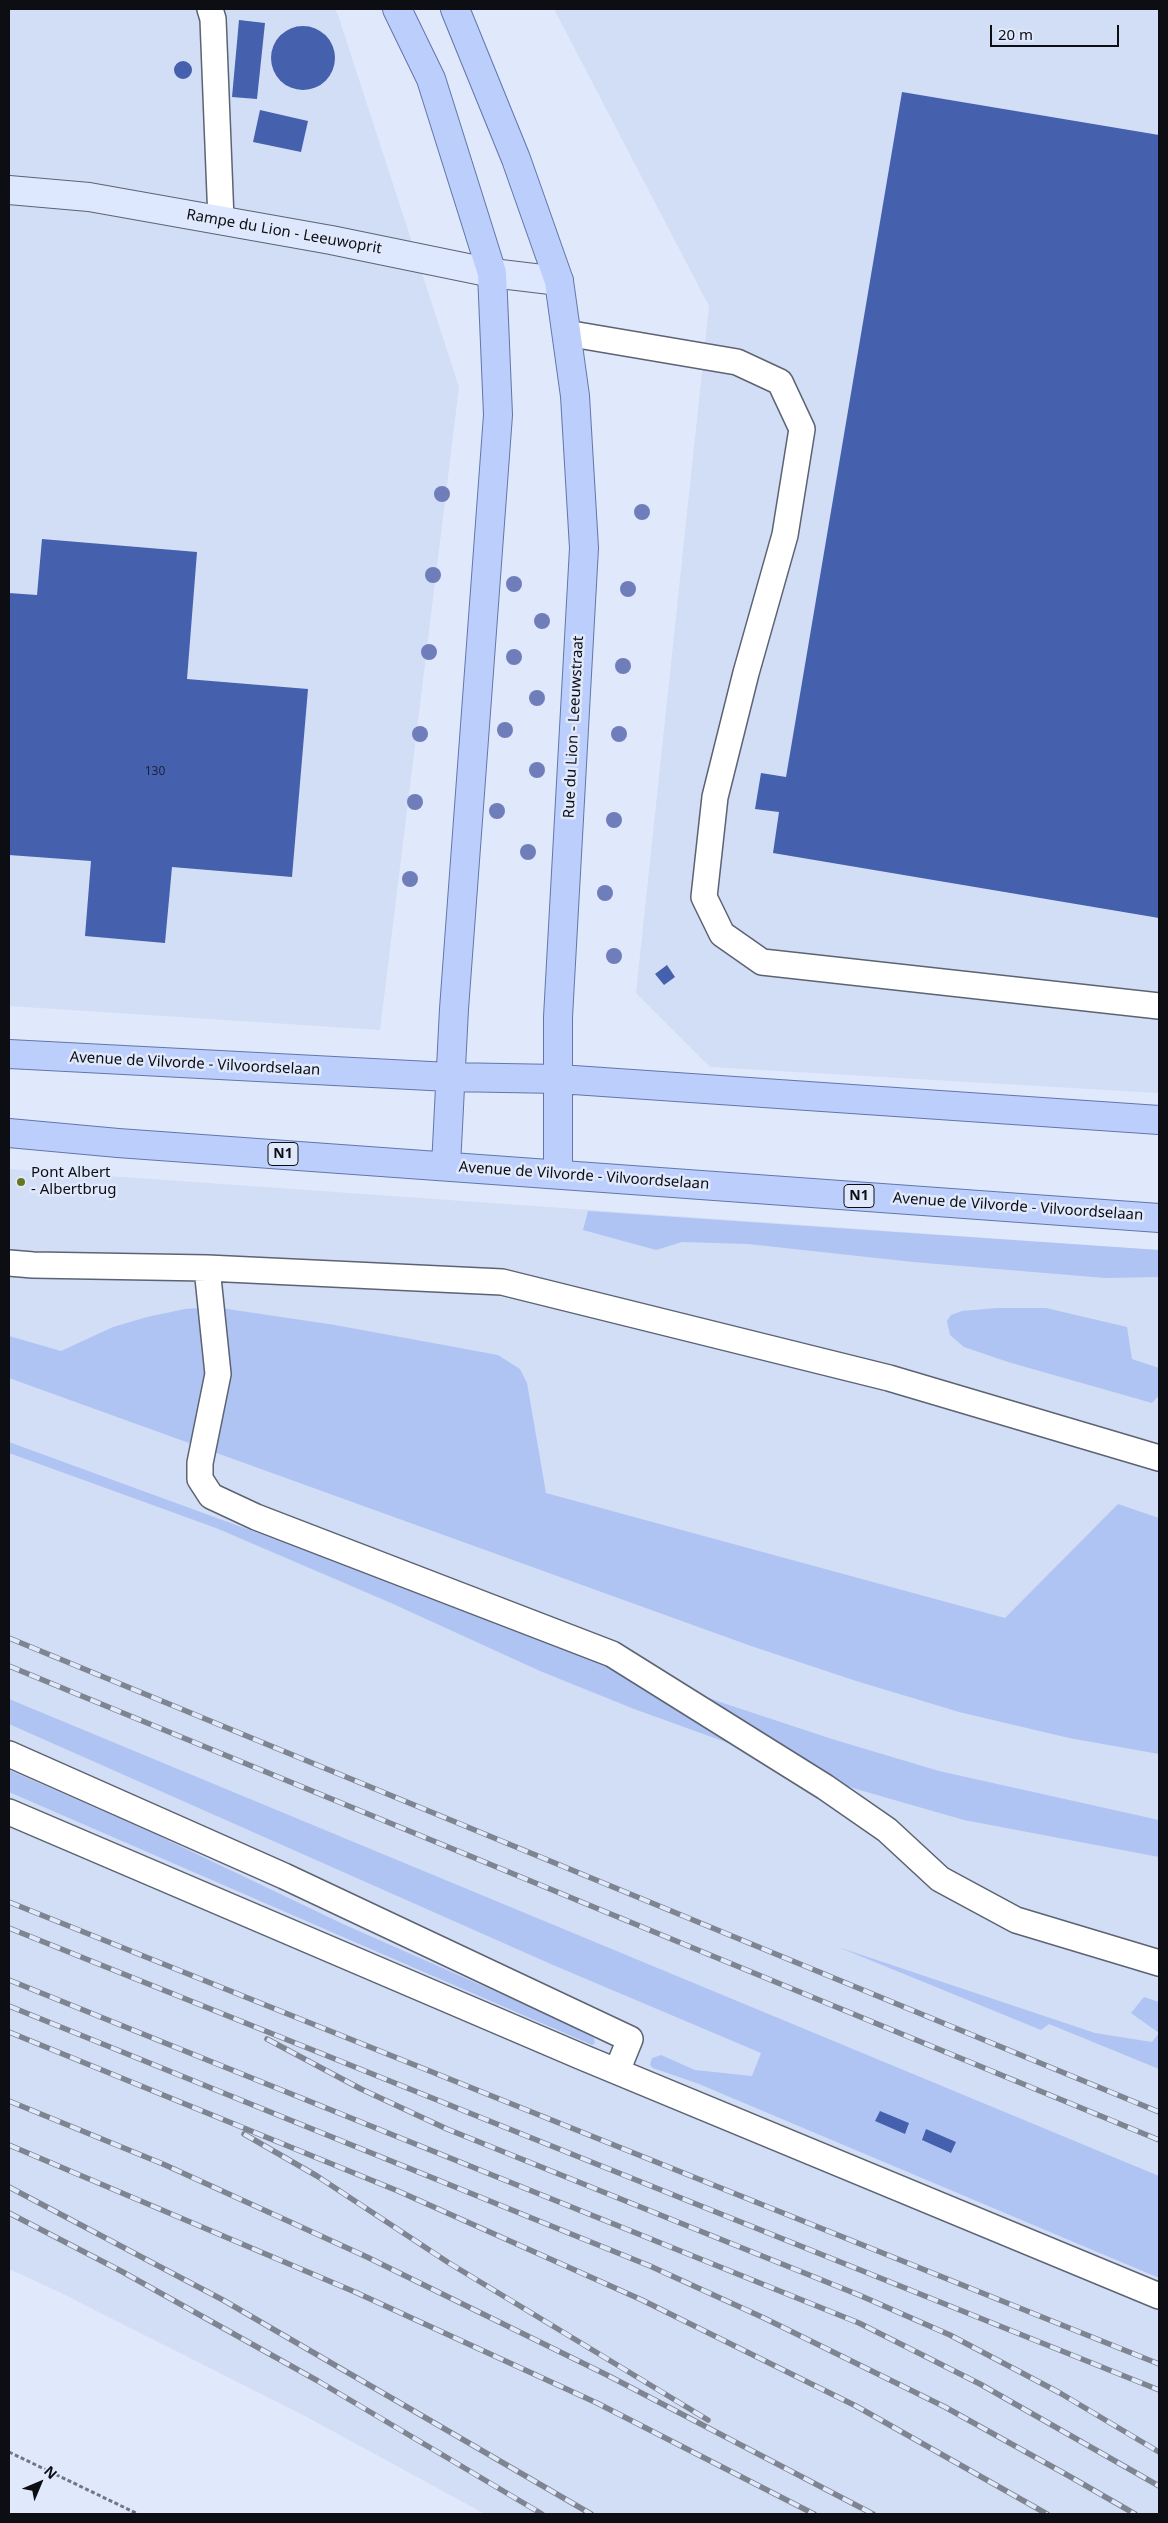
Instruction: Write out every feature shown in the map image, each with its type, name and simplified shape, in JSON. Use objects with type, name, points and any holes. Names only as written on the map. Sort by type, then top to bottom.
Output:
[{"type":"main road","points":[[397,9],[431,79],[492,273],[498,415],[449,1077],[446,1166]]},
{"type":"main road","name":"Rue du Lion - Leeuwstraat","points":[[455,9],[516,160],[559,280],[575,396],[584,548],[558,1018],[558,1174]]},
{"type":"main road","name":"Rampe du Lion - Leeuwoprit","points":[[9,190],[89,197],[331,240],[492,273],[559,280]]},
{"type":"main road","name":"Avenue de Vilvorde - Vilvoordselaan","points":[[9,1054],[449,1077],[559,1079],[1159,1120]]},
{"type":"main road","name":"Avenue de Vilvorde - Vilvoordselaan","points":[[9,1133],[1159,1218]]},
{"type":"lane","points":[[210,9],[213,18],[221,220]]},
{"type":"lane","points":[[566,333],[737,362],[780,382],[802,429],[785,535],[746,672],[715,798],[704,897],[722,934],[762,962],[1159,1006]]},
{"type":"lane","points":[[9,1263],[33,1266],[207,1268],[502,1282],[888,1378],[1159,1458]]},
{"type":"lane","points":[[207,1268],[218,1374],[200,1463],[200,1479],[211,1496],[256,1517],[612,1654],[825,1787],[887,1830],[940,1879],[1016,1920],[1159,1962]]},
{"type":"lane","points":[[9,1754],[293,1880],[630,2039],[616,2071]]},
{"type":"lane","points":[[9,1812],[616,2071],[1159,2296]]},
{"type":"path","points":[[9,2452],[138,2514]]},
{"type":"shaded area","points":[[9,9],[335,9],[338,15],[459,387],[380,1030],[9,1006]]},
{"type":"shaded area","points":[[554,9],[1159,9],[1159,1093],[710,1067],[636,993],[709,306]]},
{"type":"shaded area","points":[[9,1169],[1159,1250],[1159,2514],[485,2514],[305,2416],[57,2291],[9,2269]]},
{"type":"shaded area","points":[[588,1211],[1159,1250],[1159,1277],[1105,1278],[913,1262],[748,1244],[682,1242],[656,1250],[583,1230]]},
{"type":"shaded area","points":[[214,1307],[335,1325],[498,1355],[520,1369],[527,1383],[546,1493],[1005,1618],[1118,1504],[1159,1518],[1159,1754],[1069,1738],[959,1712],[853,1680],[751,1646],[9,1378],[9,1336],[61,1351],[113,1327],[147,1317],[185,1309]]},
{"type":"shaded area","points":[[997,1308],[1046,1308],[1127,1327],[1132,1359],[1159,1368],[1159,1395],[1152,1403],[1008,1362],[964,1347],[950,1335],[947,1321],[951,1315],[962,1311]]},
{"type":"shaded area","points":[[9,1442],[723,1703],[832,1739],[939,1771],[1159,1820],[1159,1857],[964,1820],[856,1789],[634,1709],[540,1671],[391,1603],[216,1528],[9,1453]]},
{"type":"shaded area","points":[[9,1699],[1159,2176],[1159,2278],[699,2084],[653,2068],[650,2065],[652,2058],[661,2055],[695,2070],[752,2076],[761,2053],[553,1965],[9,1724]]},
{"type":"shaded area","points":[[9,1770],[157,1835],[343,1924],[551,2016],[594,2038],[595,2043],[592,2045],[9,1792]]},
{"type":"shaded area","points":[[838,1947],[1095,2033],[1152,2042],[1159,2033],[1159,2069],[1049,2024],[1041,2030]]},
{"type":"shaded area","points":[[1144,1997],[1159,2002],[1159,2033],[1131,2013]]},
{"type":"building","points":[[239,20],[265,23],[257,99],[232,97]]},
{"type":"building","points":[[303,26],[321,32],[329,40],[335,58],[329,76],[321,84],[303,90],[285,84],[277,76],[271,58],[277,40],[285,32]]},
{"type":"building","points":[[179,61],[187,61],[192,66],[190,77],[179,79],[174,74],[174,66]]},
{"type":"building","points":[[902,92],[1159,135],[1159,918],[773,853],[779,812],[755,809],[761,773],[786,777]]},
{"type":"building","points":[[260,110],[308,121],[301,152],[253,142]]},
{"type":"building","points":[[42,539],[197,552],[187,679],[308,689],[292,877],[172,867],[165,943],[85,936],[91,861],[9,855],[9,593],[37,595]]},
{"type":"building","points":[[667,965],[675,977],[664,985],[655,974]]},
{"type":"building","points":[[880,2111],[909,2123],[905,2134],[875,2121]]},
{"type":"building","points":[[926,2129],[956,2142],[951,2153],[922,2140]]},
{"type":"railway","points":[[9,1638],[1159,2112]]},
{"type":"railway","points":[[9,1666],[1159,2140]]},
{"type":"railway","points":[[9,1902],[1159,2364]]},
{"type":"railway","points":[[9,1928],[1159,2390]]},
{"type":"railway","points":[[9,1980],[859,2323],[980,2384],[1159,2486]]},
{"type":"railway","points":[[9,2006],[650,2266],[764,2318],[945,2407],[1135,2514]]},
{"type":"railway","points":[[9,2032],[398,2191],[642,2300],[856,2406],[1047,2514]]},
{"type":"railway","points":[[267,2039],[361,2089],[447,2129],[859,2295],[950,2335],[1060,2393],[1159,2452]]},
{"type":"railway","points":[[9,2101],[163,2164],[367,2257],[607,2375],[873,2514]]},
{"type":"railway","points":[[244,2134],[317,2176],[449,2263],[708,2420]]},
{"type":"railway","points":[[9,2145],[355,2292],[597,2403],[814,2514]]},
{"type":"railway","points":[[9,2187],[223,2300],[591,2514]]},
{"type":"railway","points":[[9,2213],[121,2271],[318,2381],[542,2514]]},
{"type":"place","name":"Pont Albert - Albertbrug","points":[[21,1182]]}]
